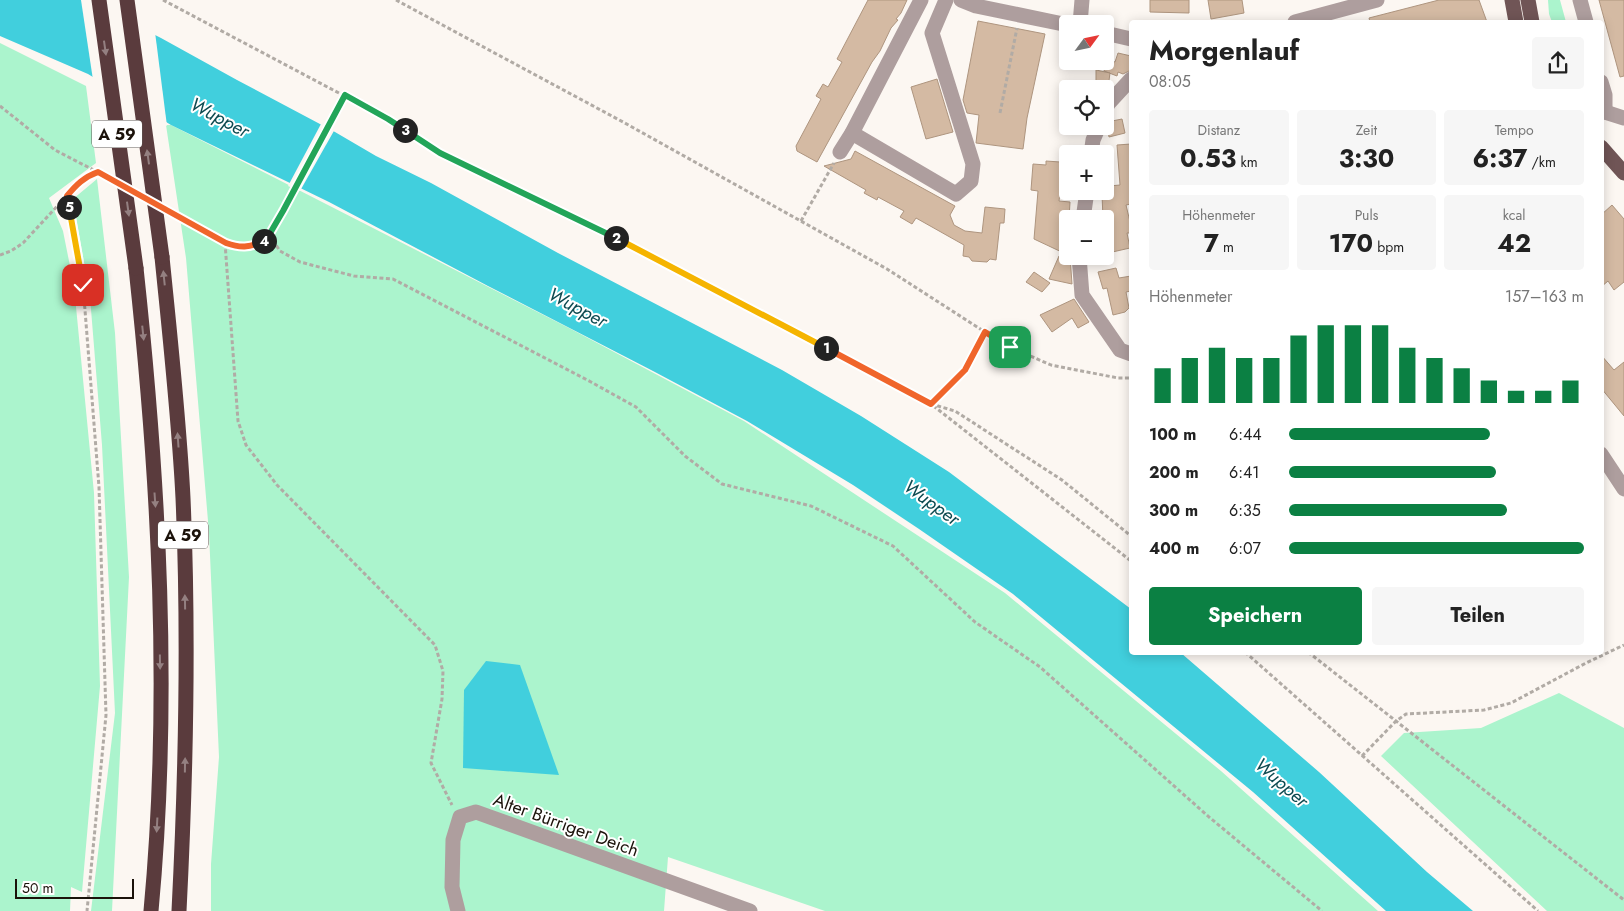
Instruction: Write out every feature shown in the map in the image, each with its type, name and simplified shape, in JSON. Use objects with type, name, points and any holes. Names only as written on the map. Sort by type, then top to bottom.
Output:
[{"type":"highway","name":"A 59","points":[[99,0],[136,268],[148,384],[156,512],[161,743],[151,911]]},
{"type":"highway","name":"A 59","points":[[127,0],[162,257],[173,369],[182,498],[187,666],[184,814],[179,911]]},
{"type":"main road","points":[[1512,0],[1516,20]]},
{"type":"main road","points":[[1528,0],[1532,20]]},
{"type":"main road","points":[[1604,150],[1624,173]]},
{"type":"street","points":[[840,152],[852,133],[921,0]]},
{"type":"street","points":[[852,133],[956,194],[971,181],[973,164],[932,33],[946,0]]},
{"type":"street","points":[[961,0],[976,6],[1059,23]]},
{"type":"street","points":[[1081,15],[1082,0]]},
{"type":"street","points":[[1302,20],[1377,0]]},
{"type":"street","points":[[1580,0],[1585,20]]},
{"type":"street","points":[[1114,35],[1129,39]]},
{"type":"street","points":[[1114,97],[1129,81]]},
{"type":"street","points":[[1604,112],[1624,118]]},
{"type":"street","points":[[1080,265],[1082,295],[1120,350],[1129,353]]},
{"type":"street","points":[[1604,459],[1624,489]]},
{"type":"street","name":"Alter Bürriger Deich","points":[[460,817],[476,812],[750,911]]},
{"type":"street","points":[[458,911],[452,888],[454,840],[460,817]]},
{"type":"path","points":[[163,0],[345,95],[388,119],[440,153],[601,230],[931,404],[1129,559]]},
{"type":"path","points":[[396,0],[623,122],[887,269],[1010,347],[1051,364],[1118,378],[1129,378]]},
{"type":"path","points":[[1000,113],[1019,16]]},
{"type":"path","points":[[166,210],[226,243],[238,247],[246,248],[265,240],[283,211],[345,95]]},
{"type":"path","points":[[0,106],[55,150],[115,182]]},
{"type":"path","points":[[801,221],[840,152]]},
{"type":"path","points":[[0,255],[11,251],[23,243],[84,179],[98,172]]},
{"type":"path","points":[[67,196],[83,285],[99,487],[106,705],[87,911]]},
{"type":"path","points":[[269,235],[280,251],[300,262],[354,276],[393,278],[591,382],[636,407],[685,456],[722,484],[811,506],[893,546],[976,622],[1040,667],[1209,816],[1322,911]]},
{"type":"path","points":[[226,243],[238,421],[246,445],[277,484],[435,645],[444,671],[442,699],[431,763],[448,800],[460,817]]},
{"type":"path","points":[[931,404],[965,370],[985,332]]},
{"type":"path","points":[[931,404],[955,411],[1062,480],[1129,534]]},
{"type":"path","points":[[1604,654],[1624,644]]},
{"type":"path","points":[[1248,655],[1538,911]]},
{"type":"path","points":[[1312,655],[1624,900]]},
{"type":"path","points":[[1362,756],[1406,714],[1484,710],[1511,703],[1603,655]]},
{"type":"green space","points":[[1548,0],[1560,0],[1565,20],[1551,20]]},
{"type":"green space","points":[[0,43],[86,86],[96,163],[49,198],[63,231],[74,286],[94,493],[100,686],[82,892],[71,887],[70,911],[0,911]]},
{"type":"green space","points":[[166,125],[171,125],[569,328],[744,421],[1005,593],[1221,771],[1378,911],[825,911],[668,857],[664,911],[211,911],[211,864],[219,757],[209,533],[186,258]]},
{"type":"green space","points":[[97,179],[115,333],[129,577],[112,911],[91,911],[115,713],[102,445],[90,297],[73,199]]},
{"type":"green space","points":[[1559,693],[1624,728],[1624,911],[1547,911],[1381,756],[1404,733],[1481,728]]},
{"type":"water","name":"Wupper","points":[[0,0],[86,0],[161,38],[558,253],[782,370],[861,416],[949,472],[1129,607],[1129,655],[1183,655],[1319,772],[1427,872],[1473,911],[1386,911],[1253,792],[1013,594],[853,485],[747,421],[329,202],[171,125],[88,74],[0,36]]},
{"type":"water","points":[[486,661],[520,665],[559,775],[463,768],[464,690]]},
{"type":"pier","points":[[81,0],[92,0],[155,32],[167,126],[93,80]]},
{"type":"pier","points":[[322,122],[335,129],[300,191],[288,186]]},
{"type":"building","points":[[868,0],[907,0],[896,19],[898,20],[891,28],[817,162],[797,151],[796,146],[821,99],[816,96],[823,84],[828,87],[842,62],[837,59]]},
{"type":"building","points":[[1150,0],[1189,0],[1189,13],[1150,12]]},
{"type":"building","points":[[1208,0],[1242,0],[1244,13],[1211,19]]},
{"type":"building","points":[[1439,0],[1479,0],[1486,20],[1370,20],[1369,18]]},
{"type":"building","points":[[1599,0],[1624,0],[1624,76],[1620,77]]},
{"type":"building","points":[[978,21],[1045,34],[1027,118],[1023,149],[976,143],[979,115],[967,113],[963,100]]},
{"type":"building","points":[[1118,53],[1129,56],[1129,71],[1123,74],[1118,72],[1117,76],[1104,71],[1114,70],[1114,62]]},
{"type":"building","points":[[1096,70],[1110,73],[1109,80],[1096,80]]},
{"type":"building","points":[[937,79],[953,132],[926,139],[911,87]]},
{"type":"building","points":[[1122,119],[1125,133],[1109,137],[1109,135],[1114,135],[1114,121]]},
{"type":"building","points":[[1129,144],[1129,204],[1126,205],[1129,218],[1129,233],[1127,233],[1129,248],[1114,252],[1114,210],[1103,210],[1102,200],[1114,200],[1114,186],[1120,185],[1117,145]]},
{"type":"building","points":[[855,151],[955,206],[950,215],[954,225],[965,231],[982,233],[985,207],[1005,209],[1004,223],[1000,223],[996,260],[990,259],[987,262],[972,261],[969,257],[963,256],[964,245],[916,218],[912,224],[900,217],[904,211],[878,197],[877,200],[864,193],[866,190],[824,166],[851,159]]},
{"type":"building","points":[[1046,161],[1059,162],[1059,201],[1070,202],[1070,210],[1059,210],[1059,251],[1034,239],[1038,191],[1031,190],[1033,164],[1046,165]]},
{"type":"building","points":[[1612,205],[1624,219],[1624,282],[1614,290],[1608,281],[1604,284],[1604,212]]},
{"type":"building","points":[[1059,256],[1059,265],[1071,265],[1072,284],[1049,279]]},
{"type":"building","points":[[1116,268],[1119,278],[1129,276],[1129,291],[1126,292],[1129,308],[1125,312],[1113,315],[1107,288],[1103,289],[1098,272]]},
{"type":"building","points":[[1034,272],[1050,283],[1042,292],[1026,282]]},
{"type":"building","points":[[1074,299],[1089,322],[1078,328],[1072,318],[1052,332],[1040,315]]},
{"type":"building","points":[[1604,358],[1614,370],[1624,362],[1624,416],[1604,392]]},
{"type":"route","points":[[83,285],[67,196],[84,179],[98,172],[226,243],[246,248],[256,245],[265,240],[269,235],[345,95],[388,119],[440,153],[601,230],[931,404],[965,370],[985,332],[1010,347]]}]
